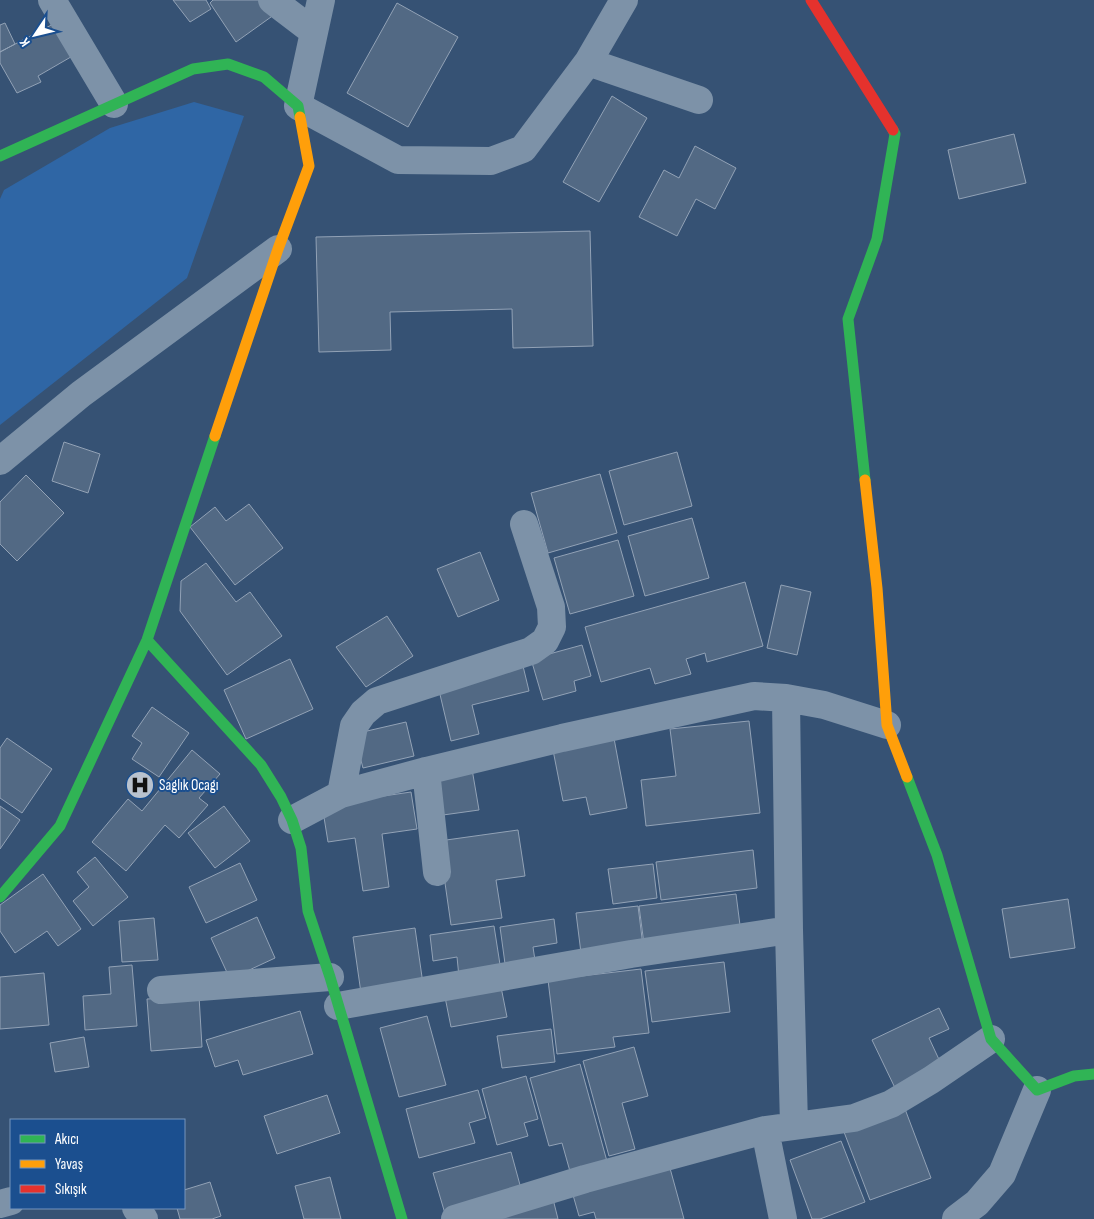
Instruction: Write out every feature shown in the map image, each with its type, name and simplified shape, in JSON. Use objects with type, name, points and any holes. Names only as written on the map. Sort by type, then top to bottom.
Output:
[{"type":"street","points":[[52,0],[114,104]]},
{"type":"street","points":[[272,0],[314,32]]},
{"type":"street","points":[[0,896],[60,826],[147,640],[278,249],[309,166],[298,106],[321,0]]},
{"type":"street","points":[[0,156],[193,69],[228,64],[264,77],[298,106],[398,160],[491,161],[523,149],[588,62],[624,0]]},
{"type":"street","points":[[811,0],[895,134],[877,239],[848,319],[877,588],[887,725],[937,855],[990,1038],[1037,1090]]},
{"type":"street","points":[[588,62],[699,100]]},
{"type":"street","points":[[0,461],[81,394],[278,249]]},
{"type":"street","points":[[341,794],[354,726],[362,713],[376,701],[531,652],[545,641],[552,627],[551,607],[524,524]]},
{"type":"street","points":[[147,640],[261,765],[281,797],[292,820],[302,848],[308,911],[330,977],[402,1219]]},
{"type":"street","points":[[292,820],[341,794],[426,771],[562,738],[754,696],[786,698],[824,705],[887,725]]},
{"type":"street","points":[[786,698],[794,1126]]},
{"type":"street","points":[[426,771],[437,872]]},
{"type":"street","points":[[338,1006],[631,954],[789,930]]},
{"type":"street","points":[[161,990],[330,977]]},
{"type":"street","points":[[454,1219],[585,1179],[765,1130],[854,1118],[891,1104],[931,1080],[990,1038]]},
{"type":"street","points":[[956,1219],[977,1203],[1002,1174],[1037,1090],[1074,1076],[1094,1074]]},
{"type":"street","points":[[765,1130],[783,1219]]},
{"type":"shaded area","points":[[194,102],[244,116],[187,278],[0,425],[0,199],[4,190],[110,128]]},
{"type":"building","points":[[173,0],[206,0],[211,9],[190,22]]},
{"type":"building","points":[[213,0],[264,0],[278,12],[236,42],[210,3]]},
{"type":"building","points":[[397,3],[458,37],[408,127],[347,93]]},
{"type":"building","points":[[57,22],[76,54],[38,76],[41,82],[17,93],[0,63],[0,52]]},
{"type":"building","points":[[5,23],[15,44],[0,52],[0,25]]},
{"type":"building","points":[[612,96],[647,118],[599,202],[563,182]]},
{"type":"building","points":[[1014,134],[1026,183],[959,199],[948,150]]},
{"type":"building","points":[[695,146],[736,168],[715,209],[696,199],[677,236],[639,217],[664,170],[679,178]]},
{"type":"building","points":[[590,231],[593,346],[513,348],[512,309],[390,312],[391,350],[319,352],[316,237]]},
{"type":"building","points":[[64,442],[100,454],[88,493],[52,481]]},
{"type":"building","points":[[677,452],[692,506],[624,525],[609,471]]},
{"type":"building","points":[[600,474],[617,533],[548,553],[531,493]]},
{"type":"building","points":[[26,475],[64,513],[17,561],[0,544],[0,502]]},
{"type":"building","points":[[249,504],[283,548],[235,585],[190,527],[215,507],[226,521]]},
{"type":"building","points":[[692,518],[709,578],[645,596],[628,536]]},
{"type":"building","points":[[618,540],[634,596],[570,614],[554,558]]},
{"type":"building","points":[[480,552],[499,600],[458,617],[437,569]]},
{"type":"building","points":[[206,563],[236,602],[250,592],[282,636],[227,675],[180,611],[181,581]]},
{"type":"building","points":[[745,582],[763,646],[707,662],[705,653],[686,659],[691,674],[655,684],[650,668],[601,682],[585,627]]},
{"type":"building","points":[[781,585],[811,592],[797,655],[767,648]]},
{"type":"building","points":[[387,616],[413,656],[366,687],[336,647]]},
{"type":"building","points":[[582,645],[591,676],[574,681],[576,691],[543,700],[531,659]]},
{"type":"building","points":[[290,659],[313,709],[246,739],[224,690]]},
{"type":"building","points":[[523,666],[529,691],[472,705],[479,734],[451,741],[438,686]]},
{"type":"building","points":[[152,707],[189,733],[159,777],[132,759],[142,743],[132,736]]},
{"type":"building","points":[[749,721],[760,813],[646,826],[641,780],[676,776],[670,729]]},
{"type":"building","points":[[406,722],[414,756],[363,768],[354,734]]},
{"type":"building","points":[[613,733],[627,808],[590,815],[586,797],[563,801],[552,745]]},
{"type":"building","points":[[7,738],[52,769],[22,813],[0,798],[0,748]]},
{"type":"building","points":[[192,750],[220,774],[199,798],[208,805],[179,838],[165,825],[126,871],[92,842],[128,799],[142,811]]},
{"type":"building","points":[[472,769],[479,810],[443,815],[437,774]]},
{"type":"building","points":[[411,792],[417,829],[382,834],[389,887],[363,891],[355,838],[328,842],[322,805]]},
{"type":"building","points":[[0,806],[20,820],[0,849]]},
{"type":"building","points":[[224,806],[250,841],[215,868],[188,833]]},
{"type":"building","points":[[518,830],[525,876],[496,880],[502,918],[451,925],[439,841]]},
{"type":"building","points":[[753,850],[757,888],[661,900],[656,862]]},
{"type":"building","points":[[95,857],[128,897],[93,926],[73,901],[89,887],[77,872]]},
{"type":"building","points":[[240,863],[257,900],[206,923],[189,887]]},
{"type":"building","points":[[653,864],[657,898],[613,904],[608,869]]},
{"type":"building","points":[[43,874],[81,929],[58,946],[47,931],[15,953],[0,931],[0,905]]},
{"type":"building","points":[[736,894],[741,933],[644,944],[639,906]]},
{"type":"building","points":[[1068,899],[1075,948],[1010,958],[1002,909]]},
{"type":"building","points":[[638,906],[643,946],[581,953],[576,913]]},
{"type":"building","points":[[257,917],[275,958],[230,979],[211,938]]},
{"type":"building","points":[[154,918],[158,960],[122,962],[119,921]]},
{"type":"building","points":[[554,919],[557,943],[533,947],[536,967],[506,971],[500,927]]},
{"type":"building","points":[[494,926],[501,971],[459,977],[457,957],[433,961],[430,935]]},
{"type":"building","points":[[415,928],[423,984],[361,993],[353,937]]},
{"type":"building","points":[[724,962],[730,1012],[652,1022],[645,971]]},
{"type":"building","points":[[132,965],[137,1026],[85,1030],[83,996],[111,994],[109,967]]},
{"type":"building","points":[[641,969],[649,1033],[613,1037],[615,1047],[557,1054],[548,980]]},
{"type":"building","points":[[44,973],[49,1025],[0,1029],[0,977]]},
{"type":"building","points":[[500,982],[507,1017],[451,1027],[444,992]]},
{"type":"building","points":[[199,996],[202,1047],[151,1051],[147,999]]},
{"type":"building","points":[[939,1008],[949,1029],[929,1038],[943,1068],[896,1090],[872,1040]]},
{"type":"building","points":[[300,1011],[313,1054],[243,1075],[238,1060],[215,1067],[206,1040]]},
{"type":"building","points":[[427,1016],[446,1085],[399,1097],[380,1028]]},
{"type":"building","points":[[551,1029],[555,1062],[502,1068],[497,1036]]},
{"type":"building","points":[[84,1037],[89,1067],[55,1072],[50,1043]]},
{"type":"building","points":[[634,1047],[648,1096],[622,1103],[635,1149],[609,1156],[583,1061]]},
{"type":"building","points":[[580,1064],[608,1165],[571,1175],[562,1143],[549,1146],[530,1078]]},
{"type":"building","points":[[526,1076],[538,1119],[524,1123],[528,1136],[497,1145],[482,1089]]},
{"type":"building","points":[[478,1090],[486,1118],[469,1123],[475,1143],[419,1158],[406,1109]]},
{"type":"building","points":[[327,1095],[340,1133],[277,1154],[264,1116]]},
{"type":"building","points":[[905,1109],[931,1178],[870,1200],[844,1132]]},
{"type":"building","points":[[841,1141],[865,1202],[820,1219],[812,1219],[790,1160]]},
{"type":"building","points":[[511,1152],[523,1196],[446,1217],[433,1173]]},
{"type":"building","points":[[668,1161],[684,1219],[596,1219],[594,1212],[579,1216],[571,1188]]},
{"type":"building","points":[[330,1177],[341,1219],[304,1219],[295,1186]]},
{"type":"building","points":[[210,1182],[221,1216],[212,1219],[180,1219],[177,1209],[185,1209],[185,1190]]},
{"type":"building","points":[[552,1195],[558,1219],[464,1219]]},
{"type":"traffic: fast","points":[[0,156],[193,69],[228,64],[264,77],[298,106],[300,117]]},
{"type":"traffic: fast","points":[[865,480],[848,319],[877,239],[895,134],[893,130]]},
{"type":"traffic: fast","points":[[0,897],[60,826],[147,640],[215,436]]},
{"type":"traffic: fast","points":[[147,640],[261,765],[281,797],[292,820],[301,848],[308,911],[330,977],[402,1219]]},
{"type":"traffic: fast","points":[[907,777],[937,855],[991,1039],[1037,1090],[1074,1076],[1094,1074]]},
{"type":"traffic: slow","points":[[215,436],[278,249],[309,166],[300,117]]},
{"type":"traffic: slow","points":[[865,480],[877,588],[887,725],[907,777]]},
{"type":"traffic: jam","points":[[811,0],[893,130]]},
{"type":"place","name":"Saglık Ocagı","points":[[140,785]]}]
